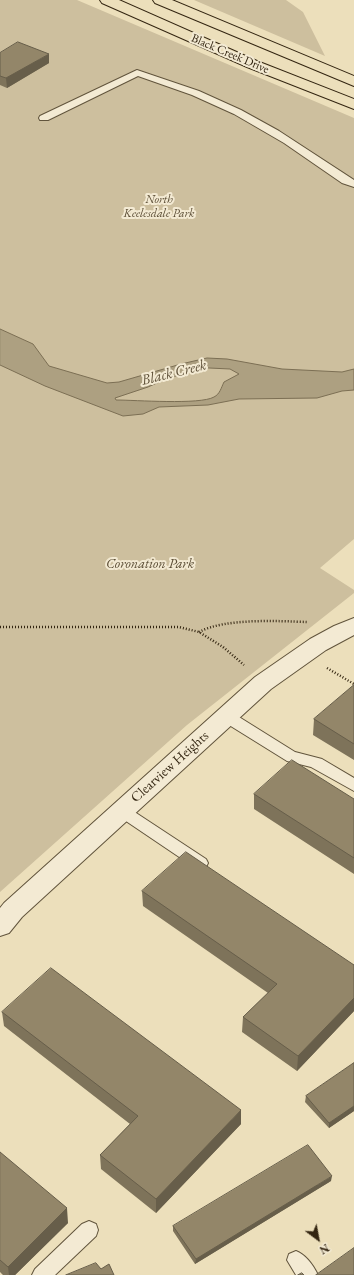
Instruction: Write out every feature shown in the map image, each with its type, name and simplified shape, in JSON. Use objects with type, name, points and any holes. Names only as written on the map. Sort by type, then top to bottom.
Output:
[{"type":"main road","name":"Black Creek Drive","points":[[108,0],[252,64],[354,104]]},
{"type":"main road","name":"Black Creek Drive","points":[[160,0],[354,82]]},
{"type":"street","name":"Clearview Heights","points":[[0,926],[13,910],[263,683],[303,653],[336,633],[354,626]]},
{"type":"lane","points":[[44,118],[137,73],[172,83],[250,118],[292,144],[346,181],[354,184]]},
{"type":"lane","points":[[226,716],[292,757],[303,758],[311,761],[354,785]]},
{"type":"lane","points":[[292,757],[294,763],[300,770],[313,778]]},
{"type":"lane","points":[[122,811],[212,872]]},
{"type":"lane","points":[[42,1275],[89,1230]]},
{"type":"lane","points":[[296,1260],[308,1275]]},
{"type":"path","points":[[199,632],[208,627],[262,620],[308,622]]},
{"type":"path","points":[[0,627],[179,627],[199,632],[230,652],[248,669]]},
{"type":"path","points":[[325,666],[354,684]]},
{"type":"green space","points":[[0,0],[77,0],[354,118],[354,539],[320,568],[354,590],[354,593],[187,725],[0,892]]},
{"type":"green space","points":[[194,0],[286,0],[303,12],[325,56]]},
{"type":"water","name":"Black Creek","points":[[0,329],[33,344],[49,366],[107,383],[119,382],[207,358],[227,359],[282,369],[342,372],[354,369],[354,390],[342,391],[317,398],[239,399],[208,405],[159,407],[143,414],[123,416],[45,386],[0,365]],"holes":[[[209,368],[230,369],[239,374],[224,382],[218,394],[207,399],[167,402],[116,400],[115,398],[148,387],[168,378]]]},
{"type":"building","points":[[18,42],[49,54],[6,78],[0,76],[0,53]]},
{"type":"building","points":[[354,685],[354,744],[314,719]]},
{"type":"building","points":[[292,760],[354,799],[354,858],[254,794]]},
{"type":"building","points":[[186,852],[354,965],[354,998],[298,1056],[243,1017],[277,984],[142,891]]},
{"type":"building","points":[[51,968],[241,1110],[156,1199],[100,1155],[138,1116],[2,1012]]},
{"type":"building","points":[[354,1063],[354,1106],[329,1123],[306,1096]]},
{"type":"building","points":[[308,1145],[332,1176],[196,1259],[173,1226]]},
{"type":"building","points":[[0,1152],[67,1208],[8,1267],[0,1260]]},
{"type":"building","points":[[354,1248],[354,1275],[316,1275]]},
{"type":"building","points":[[96,1263],[101,1269],[109,1264],[114,1275],[66,1275]]},
{"type":"park label","name":"North Keelesdale Park","points":[[159,207]]},
{"type":"park label","name":"Coronation Park","points":[[150,564]]}]
